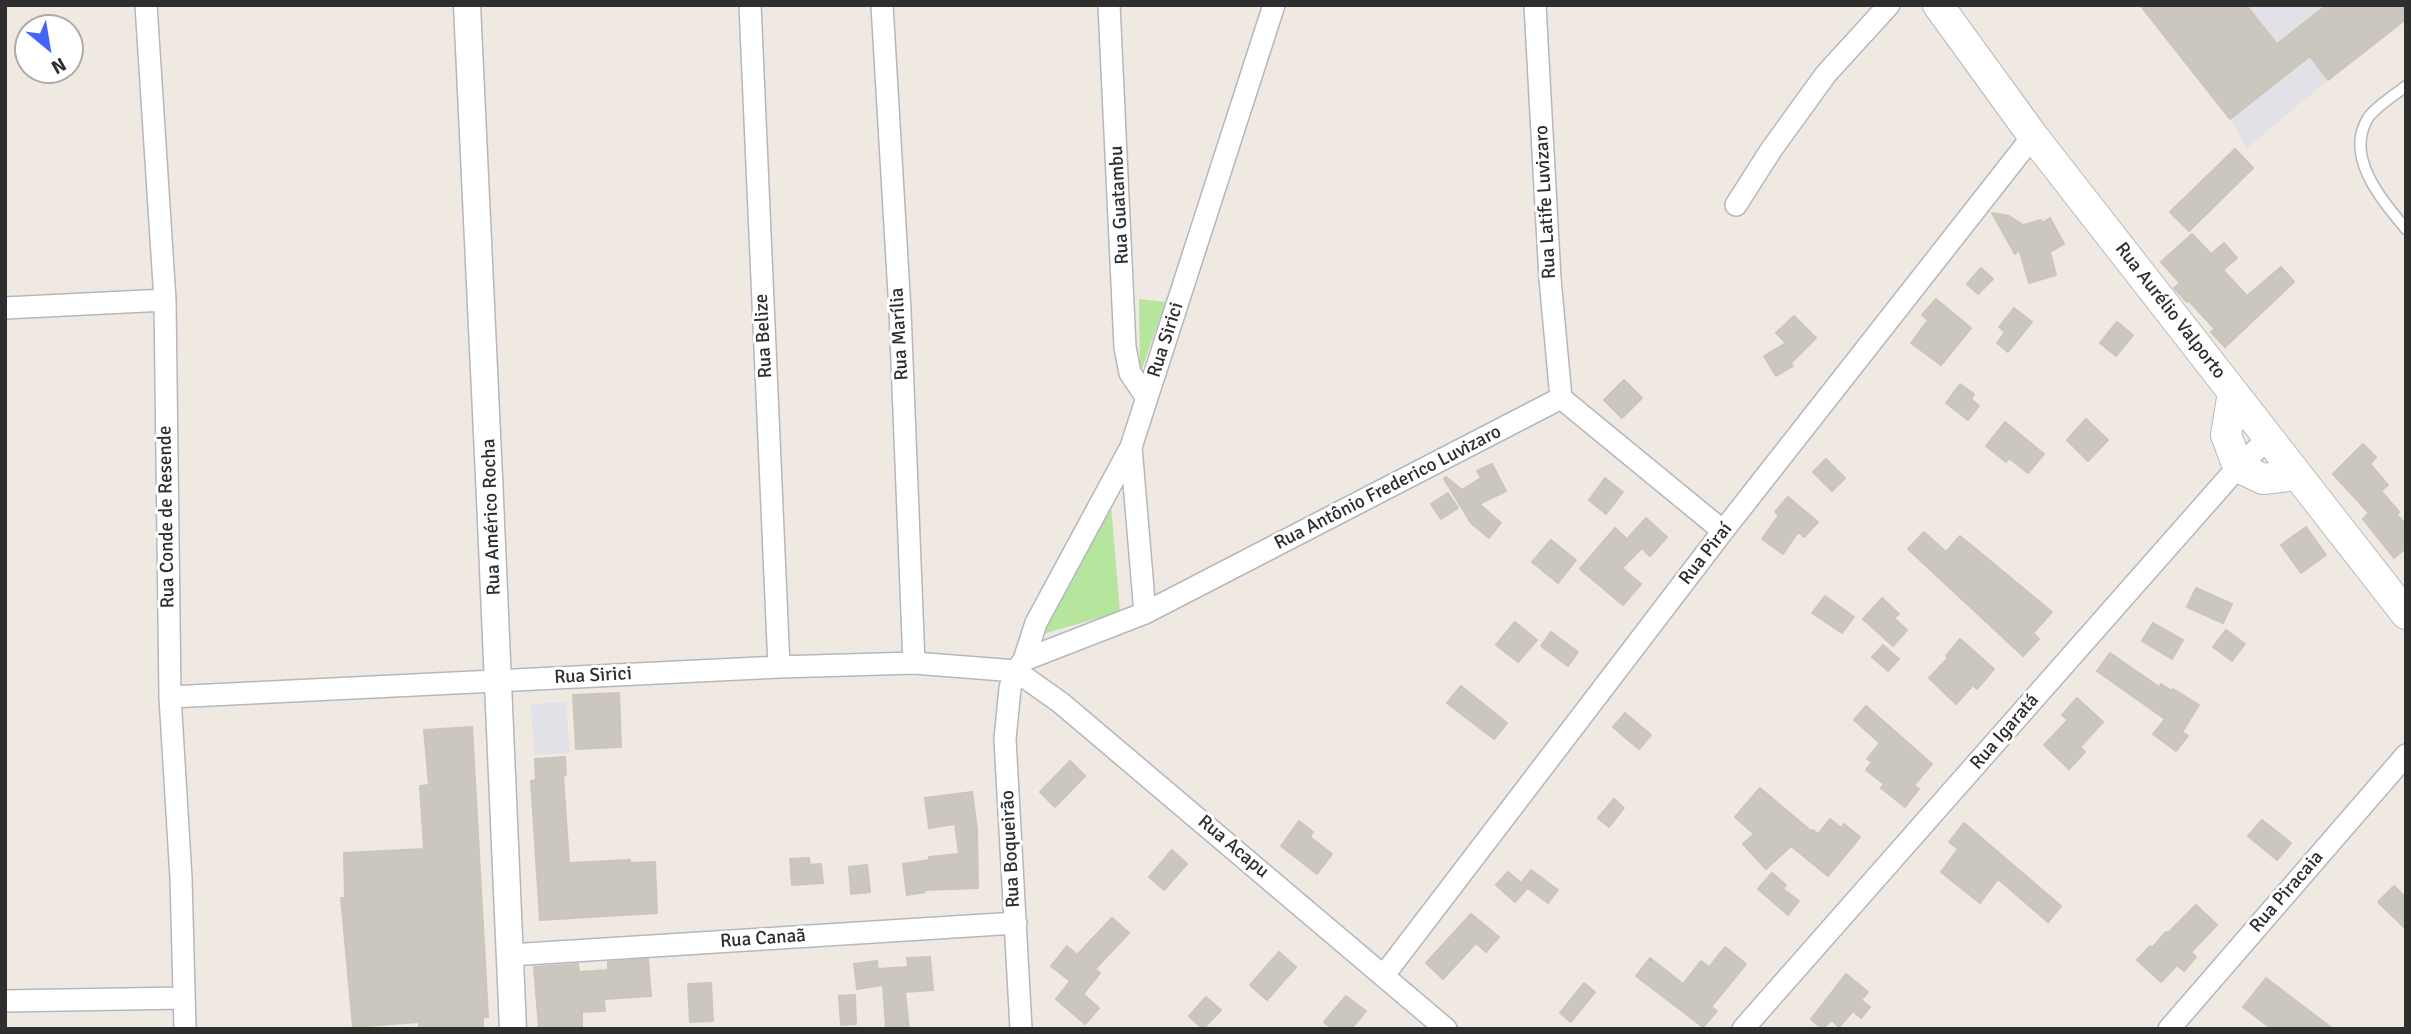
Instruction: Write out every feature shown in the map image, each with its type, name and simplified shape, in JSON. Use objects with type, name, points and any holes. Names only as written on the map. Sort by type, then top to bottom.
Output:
[{"type":"main road","name":"Rua Aurélio Valporto","points":[[1938,5],[2033,136],[2406,614]]},
{"type":"main road","points":[[2233,392],[2226,435],[2238,467],[2263,479],[2297,475]]},
{"type":"street","name":"Rua Conde de Resende","points":[[146,5],[165,300],[170,697],[181,878],[185,1029]]},
{"type":"street","name":"Rua Américo Rocha","points":[[467,5],[484,311],[513,1029]]},
{"type":"street","name":"Rua Belize","points":[[750,5],[779,667]]},
{"type":"street","name":"Rua Marília","points":[[882,5],[900,311],[914,663]]},
{"type":"street","name":"Rua Guatambu","points":[[1109,5],[1125,347],[1130,373],[1147,398]]},
{"type":"street","name":"Rua Sirici","points":[[170,697],[779,667],[914,663],[1020,665],[1036,623],[1131,447],[1274,5]]},
{"type":"street","name":"Rua Latife Luvizaro","points":[[1535,5],[1550,279],[1562,398]]},
{"type":"street","points":[[1736,205],[1771,150],[1826,74],[1889,5]]},
{"type":"street","name":"Rua Piraí","points":[[1384,975],[1723,531],[2033,136]]},
{"type":"street","points":[[5,308],[165,300]]},
{"type":"street","points":[[1562,398],[1723,531]]},
{"type":"street","name":"Rua Antônio Frederico Luvizaro","points":[[1020,665],[1145,613],[1562,398]]},
{"type":"street","name":"Rua Igaratá","points":[[1743,1029],[2238,467],[2269,438]]},
{"type":"street","points":[[1131,447],[1145,613]]},
{"type":"street","name":"Rua Boqueirão","points":[[1020,665],[1006,710],[1005,739],[1021,1029]]},
{"type":"street","name":"Rua Acapu","points":[[1020,665],[1061,703],[1446,1029]]},
{"type":"street","name":"Rua Piracaia","points":[[2169,1029],[2406,755]]},
{"type":"street","name":"Rua Canaã","points":[[510,955],[1016,923]]},
{"type":"street","points":[[5,1001],[184,998]]},
{"type":"lane","points":[[2406,86],[2369,116],[2360,138],[2364,170],[2380,197],[2406,229]]},
{"type":"shaded area","points":[[2140,5],[2406,5],[2328,80],[2247,148],[2230,119]]},
{"type":"shaded area","points":[[566,702],[570,753],[534,755],[531,704]]},
{"type":"green space","points":[[1139,299],[1166,302],[1140,374]]},
{"type":"green space","points":[[1111,506],[1120,612],[1039,635]]},
{"type":"building","points":[[2140,5],[2246,5],[2277,44],[2327,5],[2406,5],[2406,19],[2328,80],[2310,56],[2230,119]]},
{"type":"building","points":[[2235,149],[2253,168],[2189,231],[2170,212]]},
{"type":"building","points":[[1992,213],[2009,216],[2023,225],[2041,220],[2042,223],[2050,218],[2064,244],[2050,252],[2056,275],[2029,283],[2019,249],[2015,254]]},
{"type":"building","points":[[2192,234],[2211,254],[2224,243],[2237,258],[2223,270],[2247,296],[2281,267],[2294,282],[2225,347],[2211,332],[2215,329],[2174,288],[2180,283],[2161,262]]},
{"type":"building","points":[[1981,268],[1993,279],[1978,294],[1967,284]]},
{"type":"building","points":[[1936,299],[1971,328],[1941,365],[1911,343],[1928,320],[1922,315]]},
{"type":"building","points":[[2014,308],[2032,322],[2008,352],[1997,343],[2005,332],[1999,327]]},
{"type":"building","points":[[1794,316],[1816,338],[1791,363],[1793,366],[1776,376],[1764,356],[1786,343],[1776,333]]},
{"type":"building","points":[[2117,322],[2133,335],[2116,356],[2100,343]]},
{"type":"building","points":[[1624,380],[1642,398],[1622,418],[1604,400]]},
{"type":"building","points":[[1960,384],[1974,394],[1971,399],[1979,406],[1968,420],[1946,403]]},
{"type":"building","points":[[2086,419],[2108,440],[2088,461],[2067,440]]},
{"type":"building","points":[[2005,422],[2044,454],[2028,473],[2009,458],[2006,462],[1986,446]]},
{"type":"building","points":[[2363,444],[2376,457],[2370,464],[2388,485],[2381,491],[2406,525],[2406,548],[2394,558],[2363,519],[2369,513],[2333,474]]},
{"type":"building","points":[[1826,459],[1845,478],[1832,491],[1813,472]]},
{"type":"building","points":[[1492,464],[1506,491],[1479,504],[1501,523],[1489,538],[1471,523],[1444,479],[1446,477],[1462,490],[1481,478],[1477,471]]},
{"type":"building","points":[[1605,478],[1623,492],[1606,514],[1589,500]]},
{"type":"building","points":[[1448,493],[1458,508],[1441,519],[1431,504]]},
{"type":"building","points":[[1788,497],[1818,522],[1804,537],[1798,532],[1783,554],[1762,539],[1779,515],[1775,512]]},
{"type":"building","points":[[1646,518],[1667,537],[1650,556],[1642,548],[1622,568],[1641,584],[1623,605],[1580,569],[1615,528],[1627,539]]},
{"type":"building","points":[[2306,527],[2326,555],[2301,573],[2281,545]]},
{"type":"building","points":[[1924,532],[1946,552],[1960,536],[2052,612],[2033,633],[2039,639],[2023,656],[1908,549]]},
{"type":"building","points":[[1551,540],[1576,560],[1558,583],[1532,562]]},
{"type":"building","points":[[2196,588],[2232,604],[2223,623],[2187,607]]},
{"type":"building","points":[[1825,596],[1854,617],[1842,633],[1812,613]]},
{"type":"building","points":[[1882,598],[1899,614],[1894,618],[1907,630],[1893,646],[1863,619]]},
{"type":"building","points":[[1515,622],[1537,640],[1518,662],[1496,645]]},
{"type":"building","points":[[2153,623],[2183,640],[2172,659],[2142,641]]},
{"type":"building","points":[[2226,630],[2245,644],[2232,661],[2213,647]]},
{"type":"building","points":[[1551,632],[1578,652],[1568,666],[1541,646]]},
{"type":"building","points":[[1960,639],[1994,669],[1977,689],[1973,685],[1956,704],[1929,678],[1948,658],[1946,656]]},
{"type":"building","points":[[1883,645],[1899,659],[1888,671],[1872,657]]},
{"type":"building","points":[[2110,653],[2159,687],[2161,684],[2172,691],[2173,689],[2199,705],[2182,732],[2188,736],[2176,751],[2153,734],[2165,719],[2097,671]]},
{"type":"building","points":[[1461,686],[1507,723],[1494,739],[1447,703]]},
{"type":"building","points":[[619,693],[621,747],[576,749],[573,695]]},
{"type":"building","points":[[2077,698],[2103,722],[2080,747],[2085,752],[2069,769],[2044,745],[2068,720],[2062,715]]},
{"type":"building","points":[[1866,706],[1932,764],[1914,785],[1919,789],[1905,807],[1881,788],[1884,784],[1866,770],[1872,762],[1867,759],[1880,743],[1854,720]]},
{"type":"building","points":[[1625,713],[1651,735],[1639,749],[1613,727]]},
{"type":"building","points":[[472,727],[488,1017],[483,1017],[483,1029],[419,1029],[419,1022],[353,1027],[341,898],[345,898],[344,853],[424,849],[420,786],[429,785],[424,730]]},
{"type":"building","points":[[565,757],[566,775],[563,775],[569,863],[630,860],[630,863],[655,862],[657,913],[540,920],[531,781],[536,780],[535,759]]},
{"type":"building","points":[[1070,761],[1085,776],[1055,807],[1040,792]]},
{"type":"building","points":[[1760,788],[1811,831],[1818,834],[1830,819],[1841,828],[1844,824],[1860,837],[1828,876],[1791,846],[1766,869],[1743,844],[1754,834],[1735,817]]},
{"type":"building","points":[[972,792],[977,829],[978,888],[925,890],[907,895],[903,864],[929,860],[929,857],[959,854],[955,824],[929,828],[925,798]]},
{"type":"building","points":[[1614,799],[1624,808],[1609,827],[1598,818]]},
{"type":"building","points":[[2262,820],[2291,843],[2277,860],[2248,836]]},
{"type":"building","points":[[1299,821],[1313,832],[1310,837],[1332,854],[1317,874],[1281,846]]},
{"type":"building","points":[[1964,823],[2061,906],[2048,922],[1998,879],[1980,903],[1941,872],[1958,849],[1949,842]]},
{"type":"building","points":[[1172,850],[1187,864],[1164,890],[1149,877]]},
{"type":"building","points":[[809,858],[810,865],[821,864],[823,883],[792,885],[790,859]]},
{"type":"building","points":[[867,865],[870,892],[851,894],[849,867]]},
{"type":"building","points":[[1531,870],[1558,890],[1548,903],[1521,883]]},
{"type":"building","points":[[1508,872],[1527,888],[1515,902],[1496,885]]},
{"type":"building","points":[[1772,873],[1786,885],[1783,889],[1799,901],[1788,915],[1758,889]]},
{"type":"building","points":[[2394,886],[2406,898],[2406,929],[2378,902]]},
{"type":"building","points":[[2196,905],[2217,925],[2191,952],[2196,957],[2184,971],[2177,965],[2161,982],[2137,960]]},
{"type":"building","points":[[1471,914],[1499,937],[1486,952],[1476,943],[1443,979],[1426,963]]},
{"type":"building","points":[[1112,918],[1129,933],[1095,969],[1100,973],[1083,994],[1099,1008],[1085,1024],[1056,999],[1070,981],[1051,966],[1067,946],[1077,955]]},
{"type":"building","points":[[1725,947],[1746,964],[1711,1007],[1717,1011],[1703,1027],[1636,976],[1650,958],[1683,984],[1701,961],[1709,967]]},
{"type":"building","points":[[1279,952],[1296,967],[1267,1000],[1250,985]]},
{"type":"building","points":[[930,957],[933,990],[905,992],[909,1029],[886,1029],[883,985],[857,989],[854,964],[877,961],[878,969],[908,967],[907,958]]},
{"type":"building","points":[[648,959],[651,996],[604,999],[605,1011],[582,1012],[582,1029],[539,1029],[534,967],[578,964],[579,972],[608,970],[608,962]]},
{"type":"building","points":[[1846,974],[1868,992],[1861,1000],[1870,1007],[1861,1018],[1853,1011],[1839,1027],[1832,1020],[1822,1029],[1811,1019]]},
{"type":"building","points":[[2266,978],[2333,1029],[2272,1029],[2243,1007]]},
{"type":"building","points":[[711,983],[713,1021],[690,1022],[688,984]]},
{"type":"building","points":[[1584,983],[1595,992],[1571,1022],[1560,1013]]},
{"type":"building","points":[[855,995],[856,1024],[841,1025],[839,996]]},
{"type":"building","points":[[1346,996],[1366,1011],[1351,1029],[1332,1029],[1324,1022]]},
{"type":"building","points":[[1206,997],[1221,1010],[1203,1029],[1189,1016]]}]
